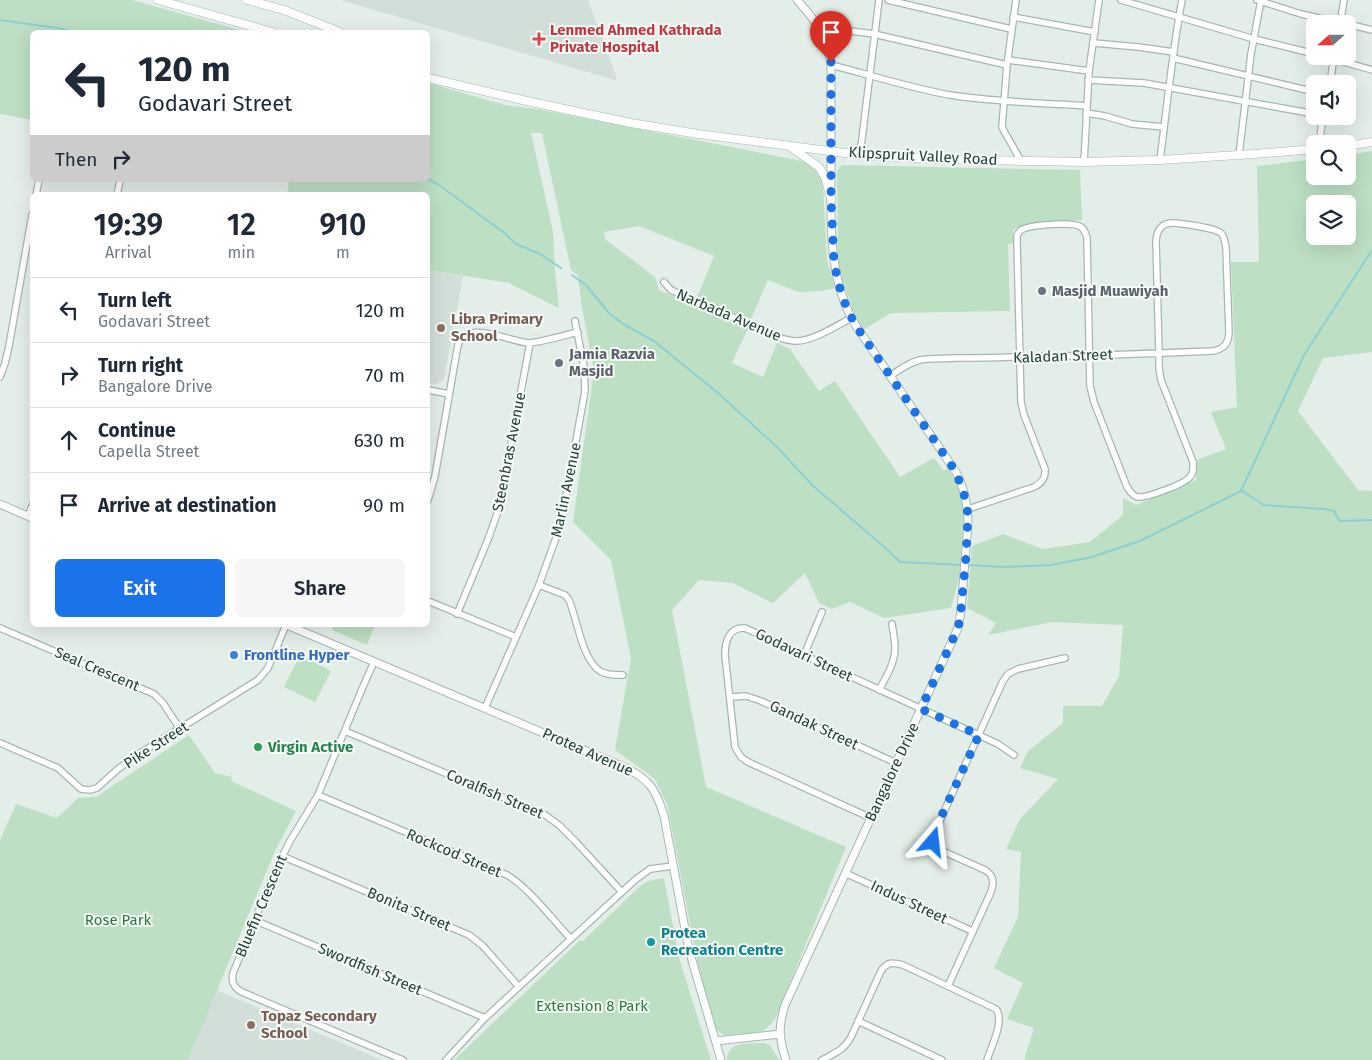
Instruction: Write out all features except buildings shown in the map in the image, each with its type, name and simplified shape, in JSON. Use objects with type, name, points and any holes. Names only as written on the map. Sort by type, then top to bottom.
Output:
[{"type":"main road","points":[[158,0],[265,30]]},
{"type":"main road","points":[[247,0],[284,10],[335,30]]},
{"type":"main road","name":"Klipspruit Valley Road","points":[[430,74],[447,82]]},
{"type":"main road","name":"Klipspruit Valley Road","points":[[430,78],[631,123],[698,134],[860,155],[1084,162],[1160,160],[1306,150]]},
{"type":"main road","points":[[1356,145],[1372,142]]},
{"type":"main road","points":[[790,146],[819,167],[825,177],[831,199]]},
{"type":"street","name":"Bangalore Drive","points":[[786,1060],[780,1034],[780,1022],[785,1005],[958,628],[966,557],[968,509],[956,472],[852,318],[843,298],[836,272],[832,231],[831,65],[828,45],[820,27],[797,0]]},
{"type":"street","points":[[860,155],[879,0]]},
{"type":"street","points":[[888,0],[1011,29]]},
{"type":"street","points":[[1016,0],[1007,63],[1002,126],[1021,161]]},
{"type":"street","points":[[1084,162],[1088,80],[1099,0]]},
{"type":"street","points":[[1121,0],[1254,39],[1306,52]]},
{"type":"street","points":[[1160,160],[1182,0]]},
{"type":"street","points":[[1239,155],[1248,76],[1260,0],[1306,15]]},
{"type":"street","points":[[1343,15],[1344,0]]},
{"type":"street","points":[[1013,18],[1095,32]]},
{"type":"street","points":[[820,27],[874,34],[1007,63],[1089,71]]},
{"type":"street","points":[[1356,27],[1372,30]]},
{"type":"street","points":[[1094,43],[1138,47],[1306,90]]},
{"type":"street","points":[[831,65],[944,94],[1004,101],[1087,106]]},
{"type":"street","points":[[1356,65],[1372,70]]},
{"type":"street","points":[[1088,80],[1144,83],[1306,112]]},
{"type":"street","points":[[1086,114],[1105,116],[1132,124],[1164,127]]},
{"type":"street","name":"Kaladan Street","points":[[890,376],[908,364],[923,359],[1160,353],[1218,350],[1226,344],[1229,333],[1226,248],[1221,233],[1212,229],[1174,222],[1165,224],[1158,230],[1156,240],[1160,353]]},
{"type":"street","points":[[968,509],[1034,487],[1042,482],[1045,476],[1045,469],[1022,409],[1020,395],[1017,235],[1021,230],[1024,228],[1066,224],[1080,226],[1084,230],[1086,238],[1090,386],[1127,487],[1133,495],[1141,497],[1185,481],[1191,476],[1194,468],[1161,380],[1159,368],[1160,353]]},
{"type":"street","points":[[0,377],[30,225]]},
{"type":"street","name":"Narbada Avenue","points":[[664,282],[671,290],[780,338],[791,341],[798,342],[812,338],[852,318]]},
{"type":"street","name":"Marlin Avenue","points":[[485,708],[538,585],[561,524],[583,406],[585,374],[575,321]]},
{"type":"street","points":[[430,493],[435,476],[459,341],[466,334],[477,332],[530,343],[578,332]]},
{"type":"street","name":"Steenbras Avenue","points":[[457,614],[499,508],[530,343]]},
{"type":"street","points":[[430,390],[449,394]]},
{"type":"street","points":[[0,504],[30,517]]},
{"type":"street","points":[[538,585],[564,595],[569,600],[585,650],[595,668],[604,673],[622,675]]},
{"type":"street","points":[[430,602],[516,637]]},
{"type":"street","points":[[804,655],[822,612]]},
{"type":"street","points":[[879,690],[890,668],[894,654],[892,624]]},
{"type":"street","name":"Pike Street","points":[[0,743],[50,764],[62,771],[81,789],[90,790],[101,786],[118,769],[137,755],[255,683],[270,664],[286,627]]},
{"type":"street","name":"Protea Avenue","points":[[292,627],[624,766],[642,776],[652,787],[664,816],[689,950],[721,1060]]},
{"type":"street","name":"Seal Crescent","points":[[0,628],[154,694],[163,703],[180,729]]},
{"type":"street","name":"Godavari Street","points":[[871,818],[748,762],[741,757],[735,747],[725,648],[729,637],[736,628],[745,628],[1003,746],[1014,755]]},
{"type":"street","points":[[948,986],[993,887],[993,878],[989,872],[938,849],[932,839],[1003,681],[1008,674],[1018,669],[1065,658]]},
{"type":"street","name":"Bluefin Crescent","points":[[374,662],[318,795],[282,856],[232,973],[232,980],[236,988],[252,996],[403,1060]]},
{"type":"street","name":"Gandak Street","points":[[730,697],[746,696],[761,701],[896,763]]},
{"type":"street","name":"Coralfish Street","points":[[345,731],[545,816],[559,825],[621,891]]},
{"type":"street","name":"Rockcod Street","points":[[318,795],[507,875],[527,892],[571,939]]},
{"type":"street","name":"Bonita Street","points":[[282,856],[469,935],[483,946],[518,987]]},
{"type":"street","points":[[446,1060],[485,1018],[621,891],[650,869],[673,866]]},
{"type":"street","name":"Indus Street","points":[[845,873],[972,932]]},
{"type":"street","name":"Swordfish Street","points":[[254,920],[485,1018]]},
{"type":"street","points":[[822,1060],[846,1046],[884,967],[890,963],[897,963],[994,1007],[999,1013],[1000,1021],[987,1060]]},
{"type":"street","points":[[858,1021],[942,1060]]},
{"type":"street","points":[[716,1041],[780,1034]]},
{"type":"shaded area","name":"Lenmed Ahmed Kathrada Private Hospital","points":[[340,0],[588,0],[617,78],[615,80]]},
{"type":"shaded area","name":"Libra Primary School","points":[[430,270],[463,276],[444,379],[437,384],[430,383]]},
{"type":"shaded area","name":"Topaz Secondary School","points":[[216,990],[382,1060],[188,1060]]},
{"type":"green space","points":[[0,0],[132,0],[240,30],[30,30],[30,120],[0,114]]},
{"type":"green space","points":[[430,84],[505,105],[537,109],[807,162],[819,174],[823,184],[827,260],[835,288],[822,291],[798,292],[768,280],[751,319],[696,300],[714,256],[639,226],[604,232],[605,239],[655,277],[659,290],[748,328],[732,363],[763,377],[777,343],[790,349],[819,391],[835,381],[900,477],[934,458],[944,471],[948,468],[956,483],[964,512],[959,578],[951,608],[884,618],[850,602],[832,609],[819,603],[805,573],[773,603],[733,583],[699,580],[672,610],[706,787],[846,847],[775,1019],[761,1032],[724,1035],[715,1027],[699,971],[667,804],[655,779],[615,750],[631,658],[611,560],[573,522],[594,371],[578,275],[571,270],[542,133],[531,133],[553,232],[559,308],[509,283],[430,270],[430,192],[287,192],[289,182],[430,182]]},
{"type":"green space","points":[[1372,151],[1372,352],[1323,358],[1298,411],[1358,490],[1372,491],[1372,1060],[1024,1060],[1034,1028],[1007,1019],[1023,983],[994,968],[1018,917],[1021,852],[1006,849],[1020,819],[1058,779],[1020,768],[1028,751],[1063,723],[1063,706],[1102,706],[1119,676],[1123,625],[1052,622],[988,635],[996,623],[967,608],[972,546],[1003,534],[1043,549],[1090,542],[1123,515],[1123,498],[1136,505],[1196,480],[1197,460],[1226,449],[1211,412],[1237,407],[1231,262],[1259,262],[1257,166],[1306,160],[1306,185],[1356,185],[1356,154]]},
{"type":"green space","points":[[840,166],[1080,170],[1082,220],[1023,225],[1013,230],[1014,243],[1008,244],[1010,311],[891,313],[863,330],[853,310],[842,279],[838,259],[837,172]]},
{"type":"green space","points":[[333,627],[374,627],[367,645],[332,630]]},
{"type":"green space","points":[[300,655],[331,671],[315,702],[284,687]]},
{"type":"green space","name":"Rose Park","points":[[189,735],[215,773],[232,777],[231,781],[296,811],[275,851],[188,1060],[0,1060],[0,840],[16,804],[57,818],[78,798],[96,797]]},
{"type":"green space","name":"Extension 8 Park","points":[[664,878],[679,958],[711,1060],[454,1060],[580,940],[583,941],[639,887],[648,881]]},
{"type":"green space","points":[[765,1043],[770,1045],[779,1060],[727,1060],[728,1054],[735,1046]]},
{"type":"waterway","points":[[0,20],[66,30]]},
{"type":"waterway","points":[[430,180],[503,232],[516,244],[540,254],[561,268]]},
{"type":"waterway","points":[[967,565],[1003,567],[1051,565],[1092,557],[1140,541],[1241,491],[1304,355],[1372,250]]},
{"type":"waterway","points":[[572,275],[586,285],[609,313],[623,324],[654,341],[718,393],[778,448],[812,485],[900,562],[962,565]]},
{"type":"waterway","points":[[1242,491],[1264,505],[1334,511],[1340,521],[1372,520]]},
{"type":"place","name":"Lenmed Ahmed Kathrada Private Hospital","points":[[539,39]]},
{"type":"place","name":"Masjid Muawiyah","points":[[1042,291]]},
{"type":"place","name":"Libra Primary School","points":[[441,328]]},
{"type":"place","name":"Jamia Razvia Masjid","points":[[559,363]]},
{"type":"place","name":"Frontline Hyper","points":[[234,655]]},
{"type":"place","name":"Virgin Active","points":[[258,747]]},
{"type":"place","name":"Protea Recreation Centre","points":[[651,942]]},
{"type":"place","name":"Topaz Secondary School","points":[[251,1025]]},
{"type":"route","points":[[831,62],[832,231],[834,262],[838,282],[848,311],[856,326],[956,472],[968,509],[966,557],[958,628],[921,709],[979,735],[936,828],[932,839],[933,842]]}]
